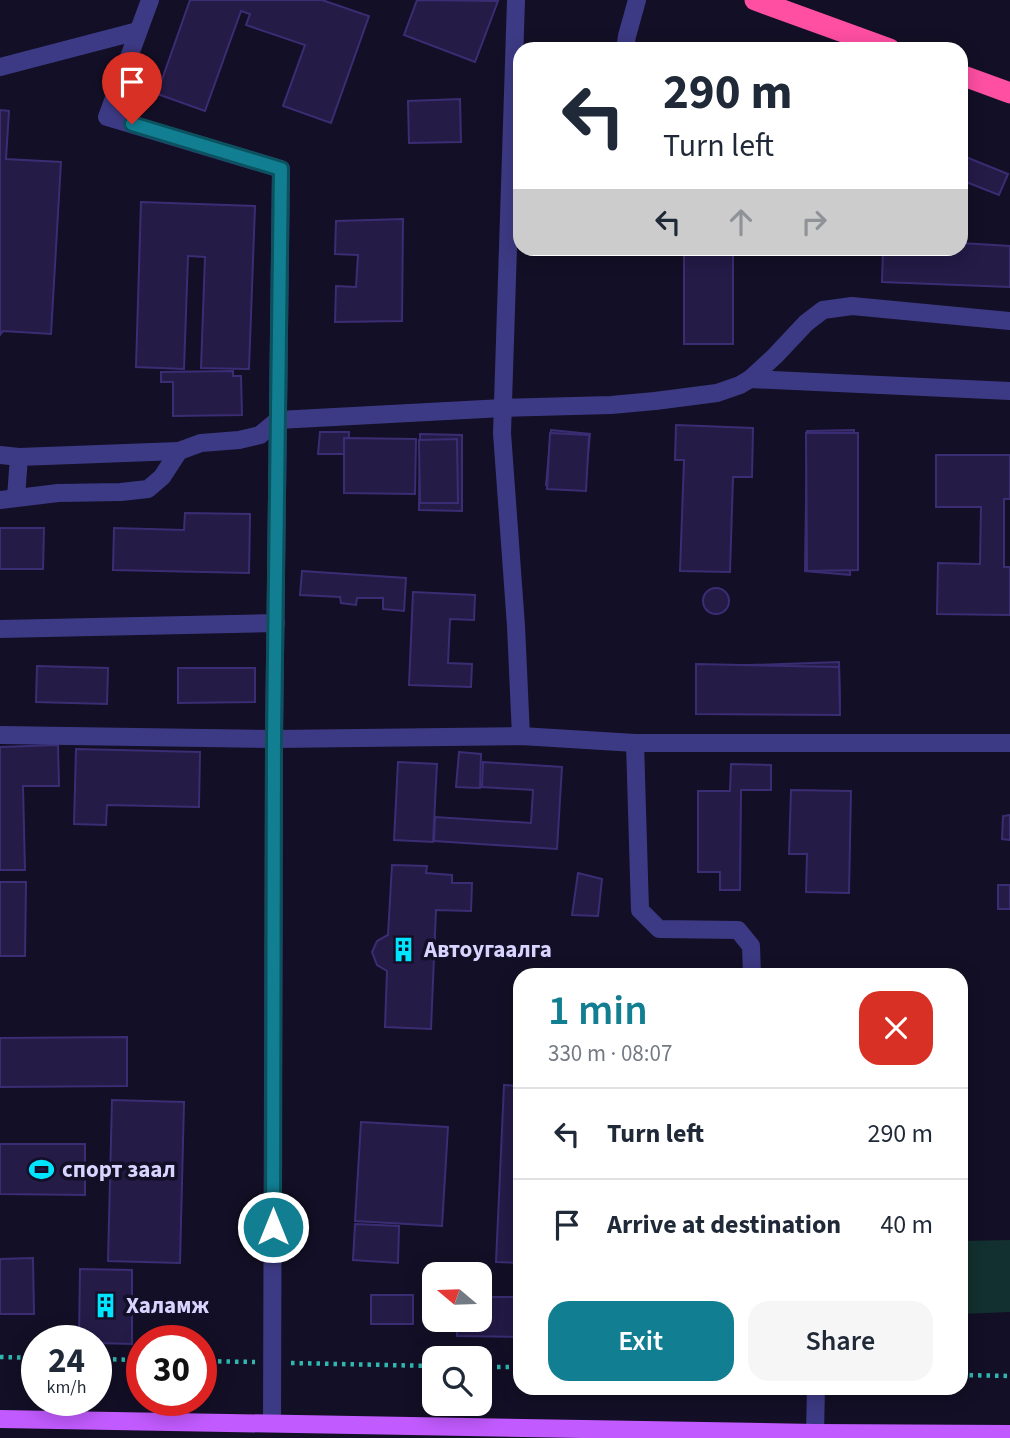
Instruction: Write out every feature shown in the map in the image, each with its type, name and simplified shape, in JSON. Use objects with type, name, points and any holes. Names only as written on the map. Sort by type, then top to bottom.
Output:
[{"type":"highway","points":[[755,0],[781,5],[873,42]]},
{"type":"highway","points":[[968,78],[1010,93]]},
{"type":"main road","points":[[0,1419],[272,1423],[517,1433],[815,1433],[859,1436],[1010,1434]]},
{"type":"street","points":[[150,0],[107,117],[281,169],[274,739],[272,1423]]},
{"type":"street","points":[[515,42],[516,0]]},
{"type":"street","points":[[626,42],[637,0]]},
{"type":"street","points":[[0,67],[138,32]]},
{"type":"street","points":[[513,94],[502,433],[521,736]]},
{"type":"street","points":[[0,455],[19,457],[179,451],[201,443],[239,440],[260,435],[278,420],[611,405],[717,393],[750,379],[806,323],[823,310],[852,306],[1010,321]]},
{"type":"street","points":[[750,379],[1010,391]]},
{"type":"street","points":[[19,457],[8,499],[148,488],[162,477],[179,451]]},
{"type":"street","points":[[0,629],[276,623]]},
{"type":"street","points":[[0,735],[274,739],[521,736],[635,743],[1010,743]]},
{"type":"street","points":[[635,743],[640,910],[659,929],[738,930],[751,946],[752,968]]},
{"type":"street","points":[[815,1433],[816,1395]]},
{"type":"path","points":[[0,1357],[21,1358]]},
{"type":"path","points":[[217,1361],[422,1366]]},
{"type":"path","points":[[492,1367],[513,1367]]},
{"type":"path","points":[[968,1375],[1010,1376]]},
{"type":"green space","points":[[1010,1240],[1010,1312],[968,1314],[968,1241]]},
{"type":"building","points":[[190,0],[322,0],[369,16],[331,123],[283,106],[305,45],[246,25],[250,14],[241,11],[205,111],[157,94]]},
{"type":"building","points":[[417,0],[498,1],[475,62],[404,35]]},
{"type":"building","points":[[460,99],[461,142],[409,143],[408,101]]},
{"type":"building","points":[[0,110],[9,111],[6,159],[61,162],[51,334],[3,331],[0,335]]},
{"type":"building","points":[[968,158],[1008,174],[999,195],[968,183]]},
{"type":"building","points":[[141,202],[255,206],[249,369],[201,368],[205,257],[188,256],[184,369],[136,367]]},
{"type":"building","points":[[403,219],[402,321],[335,322],[336,286],[356,287],[358,255],[335,254],[336,221]]},
{"type":"building","points":[[968,243],[1010,246],[1010,287],[882,282],[883,256],[968,256]]},
{"type":"building","points":[[684,256],[733,256],[733,344],[684,344]]},
{"type":"building","points":[[233,371],[233,376],[241,376],[242,415],[173,416],[173,382],[161,382],[161,372]]},
{"type":"building","points":[[676,425],[753,428],[752,477],[733,477],[730,572],[680,571],[684,460],[675,460]]},
{"type":"building","points":[[551,430],[590,434],[585,488],[546,485]]},
{"type":"building","points":[[854,430],[850,575],[805,571],[807,431]]},
{"type":"building","points":[[320,432],[349,432],[348,454],[318,454]]},
{"type":"building","points":[[550,433],[589,435],[586,491],[547,489]]},
{"type":"building","points":[[806,433],[858,433],[858,570],[807,571]]},
{"type":"building","points":[[420,434],[462,435],[462,511],[419,510]]},
{"type":"building","points":[[344,438],[416,439],[415,494],[344,493]]},
{"type":"building","points":[[457,439],[458,503],[420,503],[419,440]]},
{"type":"building","points":[[936,455],[1010,455],[1010,499],[1004,499],[1004,567],[1010,567],[1010,615],[937,614],[938,563],[980,564],[981,507],[936,507]]},
{"type":"building","points":[[185,513],[250,514],[249,573],[113,570],[114,528],[184,530]]},
{"type":"building","points":[[0,528],[44,528],[43,569],[0,569]]},
{"type":"building","points":[[302,571],[406,578],[404,611],[383,609],[383,598],[357,598],[356,605],[341,603],[340,597],[300,595]]},
{"type":"building","points":[[716,588],[725,592],[729,601],[725,610],[716,614],[707,610],[703,601],[707,592]]},
{"type":"building","points":[[413,592],[475,595],[474,620],[450,619],[448,663],[472,664],[471,687],[409,685]]},
{"type":"building","points":[[839,662],[840,707],[697,712],[696,667]]},
{"type":"building","points":[[696,664],[839,667],[840,715],[696,714]]},
{"type":"building","points":[[37,666],[108,668],[107,704],[36,702]]},
{"type":"building","points":[[178,668],[255,668],[255,702],[178,703]]},
{"type":"building","points":[[58,745],[59,786],[23,786],[25,870],[0,870],[0,747]]},
{"type":"building","points":[[76,749],[200,752],[199,807],[107,805],[106,825],[74,824]]},
{"type":"building","points":[[459,752],[481,754],[480,788],[456,787]]},
{"type":"building","points":[[398,762],[437,764],[433,842],[394,840]]},
{"type":"building","points":[[483,762],[562,767],[557,849],[434,841],[435,817],[531,823],[533,790],[482,787]]},
{"type":"building","points":[[731,764],[771,765],[771,790],[741,790],[740,890],[720,890],[720,872],[698,872],[698,791],[730,791]]},
{"type":"building","points":[[791,790],[851,791],[849,893],[806,892],[807,854],[789,854]]},
{"type":"building","points":[[1010,815],[1010,840],[1002,839],[1003,816]]},
{"type":"building","name":"Автоугаалга","points":[[392,865],[427,866],[426,873],[452,875],[452,883],[472,883],[471,911],[436,910],[431,1029],[385,1027],[387,971],[377,965],[372,952],[377,941],[388,935]]},
{"type":"building","points":[[578,873],[602,879],[598,916],[572,915]]},
{"type":"building","points":[[0,882],[26,882],[25,956],[0,956]]},
{"type":"building","points":[[998,885],[1010,885],[1010,909],[998,909]]},
{"type":"building","points":[[127,1037],[127,1086],[0,1087],[0,1038]]},
{"type":"building","points":[[504,1085],[513,1086],[513,1263],[496,1262]]},
{"type":"building","points":[[112,1100],[184,1102],[180,1263],[108,1261]]},
{"type":"building","points":[[361,1122],[448,1127],[442,1226],[355,1221]]},
{"type":"building","name":"спорт заал","points":[[0,1144],[85,1144],[85,1195],[0,1194]]},
{"type":"building","points":[[355,1224],[399,1226],[398,1263],[353,1260]]},
{"type":"building","points":[[33,1258],[34,1314],[0,1314],[0,1259]]},
{"type":"building","name":"Халамж","points":[[80,1269],[132,1270],[132,1325],[126,1325],[126,1344],[112,1343],[112,1325],[79,1325]]},
{"type":"building","points":[[371,1295],[413,1295],[413,1324],[371,1324]]},
{"type":"building","points":[[492,1297],[513,1297],[513,1337],[457,1336],[457,1332],[492,1332]]},
{"type":"place","name":"Автоугаалга","points":[[404,949]]},
{"type":"place","name":"спорт заал","points":[[42,1169]]},
{"type":"place","name":"Халамж","points":[[106,1305]]},
{"type":"route","points":[[132,124],[281,169],[274,739],[273,1227]]}]
